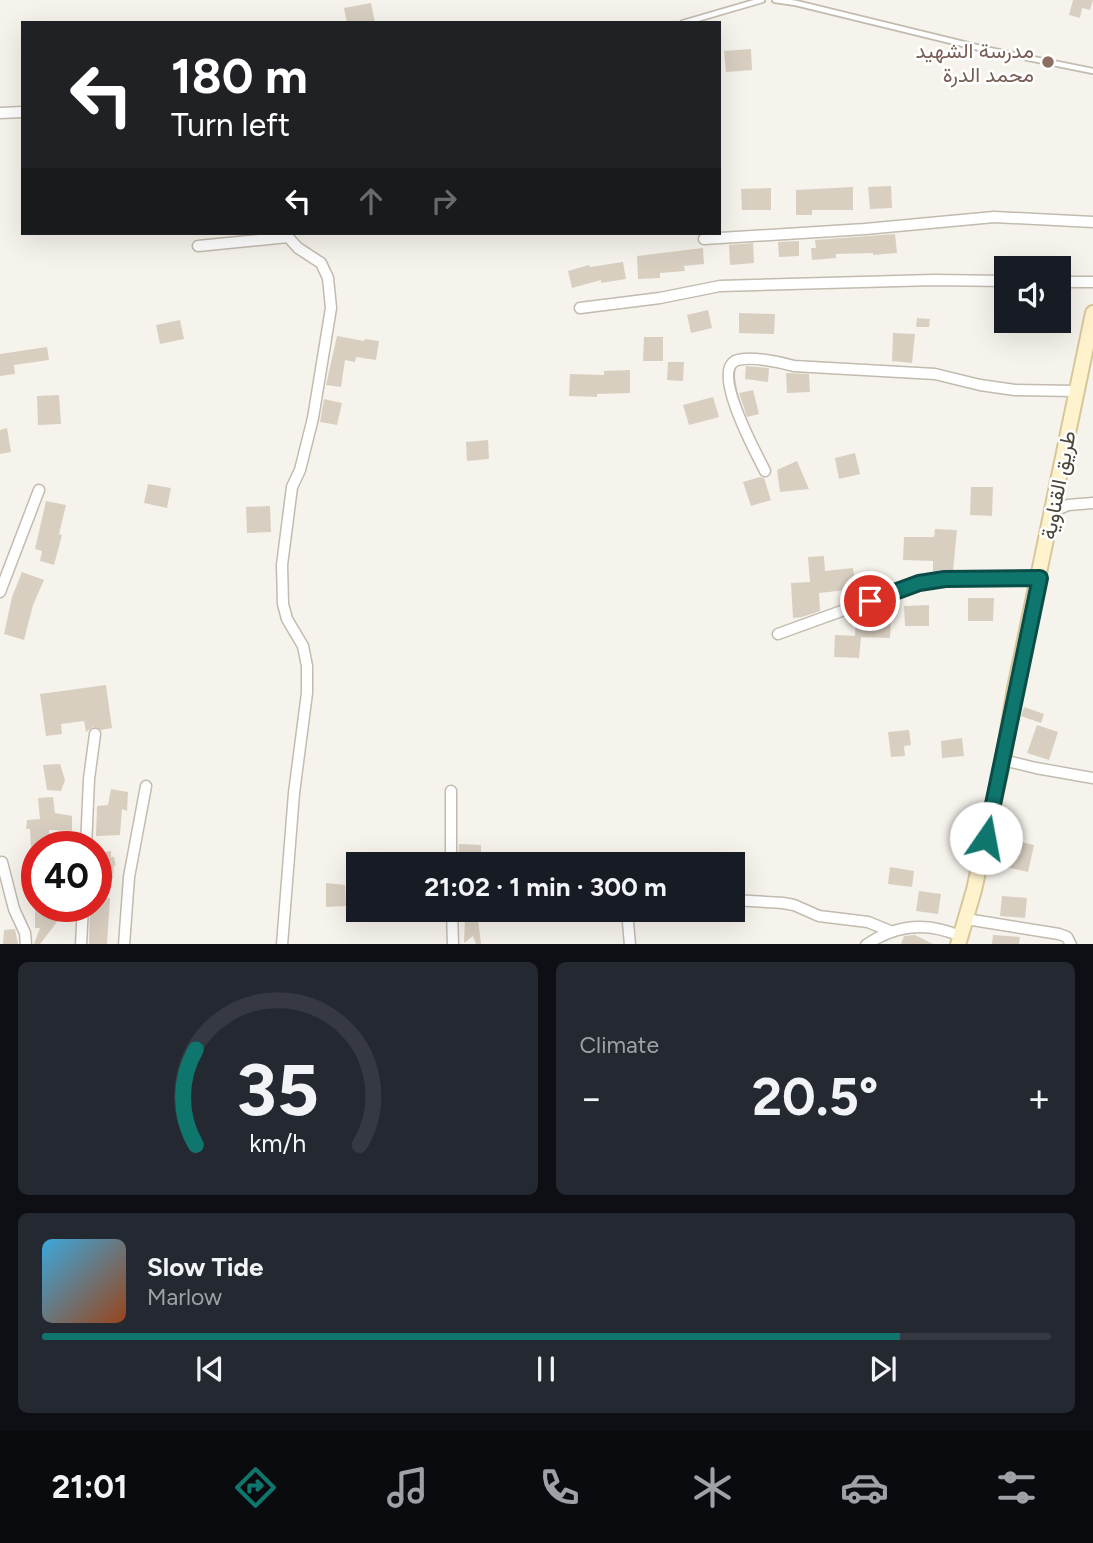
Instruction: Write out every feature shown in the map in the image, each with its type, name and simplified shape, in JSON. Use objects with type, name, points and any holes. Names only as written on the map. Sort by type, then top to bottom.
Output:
[{"type":"street","points":[[0,113],[21,112]]},
{"type":"street","points":[[704,239],[994,217],[1093,222]]},
{"type":"street","points":[[198,246],[288,237],[305,254],[321,263],[328,278],[331,308],[313,418],[300,470],[292,487],[282,565],[284,604],[287,619],[303,646],[307,666],[307,693],[294,793],[282,944]]},
{"type":"street","points":[[580,308],[660,298],[720,286],[994,281]]},
{"type":"street","points":[[1071,282],[1093,282]]},
{"type":"street","name":"طريق القناوية","points":[[959,940],[1003,760],[1015,688],[1093,313]]},
{"type":"street","points":[[765,471],[731,393],[729,366],[736,361],[748,359],[794,366],[935,374],[1015,390],[1076,391]]},
{"type":"street","points":[[0,592],[39,490]]},
{"type":"street","points":[[1052,512],[1068,505],[1093,503]]},
{"type":"street","points":[[778,634],[919,583],[953,578],[1040,578]]},
{"type":"street","points":[[87,831],[89,779],[95,734]]},
{"type":"street","points":[[1003,760],[1093,778]]},
{"type":"street","points":[[124,944],[129,877],[146,786]]},
{"type":"street","points":[[451,852],[452,791]]},
{"type":"street","points":[[2,862],[14,909],[25,933],[26,944]]},
{"type":"street","points":[[745,901],[794,905],[818,916],[868,922],[890,930]]},
{"type":"street","points":[[966,919],[1059,934],[1067,937],[1071,944]]},
{"type":"street","points":[[81,944],[82,922]]},
{"type":"street","points":[[452,922],[453,944]]},
{"type":"street","points":[[628,922],[630,944]]},
{"type":"street","points":[[866,944],[890,930],[910,927],[942,928],[959,940]]},
{"type":"lane","points":[[690,21],[762,0]]},
{"type":"lane","points":[[775,0],[1093,71]]},
{"type":"building","points":[[1073,0],[1093,0],[1090,10],[1082,8],[1080,18],[1069,15]]},
{"type":"building","points":[[371,3],[375,21],[347,21],[344,8]]},
{"type":"building","points":[[751,49],[752,70],[726,72],[724,51]]},
{"type":"building","points":[[891,186],[892,208],[870,209],[868,187]]},
{"type":"building","points":[[853,187],[853,210],[812,210],[812,215],[796,215],[796,190]]},
{"type":"building","points":[[771,188],[771,210],[742,210],[741,189]]},
{"type":"building","points":[[895,234],[897,253],[836,254],[836,258],[812,260],[811,248],[816,248],[815,240]]},
{"type":"building","points":[[799,241],[799,256],[779,257],[778,242]]},
{"type":"building","points":[[753,243],[754,263],[730,265],[729,245]]},
{"type":"building","points":[[703,248],[704,264],[684,266],[685,271],[660,273],[660,278],[638,279],[637,256]]},
{"type":"building","points":[[623,262],[626,279],[601,283],[601,280],[572,288],[568,271],[589,265]]},
{"type":"building","points":[[708,310],[712,328],[691,333],[687,315]]},
{"type":"building","points":[[739,313],[775,314],[774,334],[739,333]]},
{"type":"building","points":[[917,318],[930,319],[929,327],[916,327]]},
{"type":"building","points":[[180,320],[184,339],[160,344],[156,325]]},
{"type":"building","points":[[893,333],[915,334],[912,363],[892,361]]},
{"type":"building","points":[[337,336],[379,341],[376,360],[356,357],[355,362],[345,360],[341,387],[326,385]]},
{"type":"building","points":[[644,337],[663,337],[663,361],[643,361]]},
{"type":"building","points":[[47,347],[49,360],[14,365],[15,374],[0,376],[0,354]]},
{"type":"building","points":[[668,362],[684,362],[683,381],[667,380]]},
{"type":"building","points":[[746,366],[769,368],[768,382],[745,379]]},
{"type":"building","points":[[630,370],[630,393],[597,394],[597,397],[569,396],[570,374],[604,375],[604,371]]},
{"type":"building","points":[[786,373],[809,374],[810,392],[787,393]]},
{"type":"building","points":[[753,390],[759,414],[747,417],[739,393]]},
{"type":"building","points":[[59,395],[61,424],[38,425],[37,396]]},
{"type":"building","points":[[713,397],[719,417],[689,425],[683,405]]},
{"type":"building","points":[[324,399],[342,403],[337,425],[320,422]]},
{"type":"building","points":[[7,428],[11,452],[0,454],[0,430]]},
{"type":"building","points":[[488,440],[489,459],[467,461],[466,442]]},
{"type":"building","points":[[855,453],[860,474],[839,479],[835,458]]},
{"type":"building","points":[[797,461],[809,489],[780,492],[777,470]]},
{"type":"building","points":[[764,478],[771,500],[751,506],[743,482]]},
{"type":"building","points":[[148,484],[171,488],[167,508],[144,503]]},
{"type":"building","points":[[971,487],[993,487],[992,516],[970,515]]},
{"type":"building","points":[[46,501],[66,505],[54,565],[40,561],[42,551],[35,549]]},
{"type":"building","points":[[270,506],[271,532],[247,533],[246,507]]},
{"type":"building","points":[[935,529],[957,530],[953,571],[933,573],[933,561],[903,560],[904,537],[934,537]]},
{"type":"building","points":[[824,556],[825,571],[853,568],[856,589],[819,593],[820,611],[793,618],[791,583],[810,582],[808,557]]},
{"type":"building","points":[[22,572],[44,580],[33,605],[24,640],[4,634],[12,597]]},
{"type":"building","points":[[968,598],[994,598],[993,621],[968,621]]},
{"type":"building","points":[[929,605],[929,626],[905,626],[904,606]]},
{"type":"building","points":[[856,616],[891,618],[890,638],[861,637],[859,658],[834,657],[835,635],[855,636]]},
{"type":"building","points":[[106,685],[112,728],[101,730],[93,727],[86,732],[84,721],[61,724],[62,734],[46,736],[40,694]]},
{"type":"building","points":[[1024,707],[1044,714],[1041,723],[1021,716]]},
{"type":"building","points":[[1037,725],[1058,732],[1049,760],[1027,753]]},
{"type":"building","points":[[909,730],[911,745],[904,746],[905,756],[891,757],[888,732]]},
{"type":"building","points":[[962,738],[964,756],[942,758],[941,741]]},
{"type":"building","points":[[60,764],[65,780],[61,791],[47,790],[43,765]]},
{"type":"building","points":[[111,789],[128,792],[127,811],[122,809],[120,835],[112,835],[112,831],[96,831],[97,806],[108,805]]},
{"type":"building","points":[[53,797],[55,813],[72,816],[72,831],[26,829],[27,820],[40,819],[38,798]]},
{"type":"building","points":[[961,827],[972,830],[970,836],[963,840],[958,836]]},
{"type":"building","points":[[1012,840],[1034,845],[1028,872],[1006,867]]},
{"type":"building","points":[[459,844],[481,845],[481,852],[459,852]]},
{"type":"building","points":[[114,857],[116,866],[114,865],[113,879]]},
{"type":"building","points":[[890,867],[914,871],[912,887],[888,884]]},
{"type":"building","points":[[326,883],[345,885],[346,906],[326,907]]},
{"type":"building","points":[[919,891],[941,894],[938,914],[916,911]]},
{"type":"building","points":[[1002,896],[1027,898],[1025,918],[1000,916]]},
{"type":"building","points":[[35,922],[57,922],[40,944],[34,944],[40,928],[35,928]]},
{"type":"building","points":[[90,922],[108,922],[107,944],[89,944]]},
{"type":"building","points":[[465,922],[478,922],[481,944],[476,944],[473,936],[464,943]]},
{"type":"building","points":[[15,929],[18,944],[3,944],[4,930]]},
{"type":"building","points":[[915,935],[933,944],[901,944],[904,936]]},
{"type":"building","points":[[993,935],[1020,937],[1019,944],[992,944]]},
{"type":"place","name":"مدرسة الشهيد محمد الدرة","points":[[1048,62]]},
{"type":"route","points":[[870,601],[919,583],[945,579],[1040,578],[1015,688],[986,838]]}]
